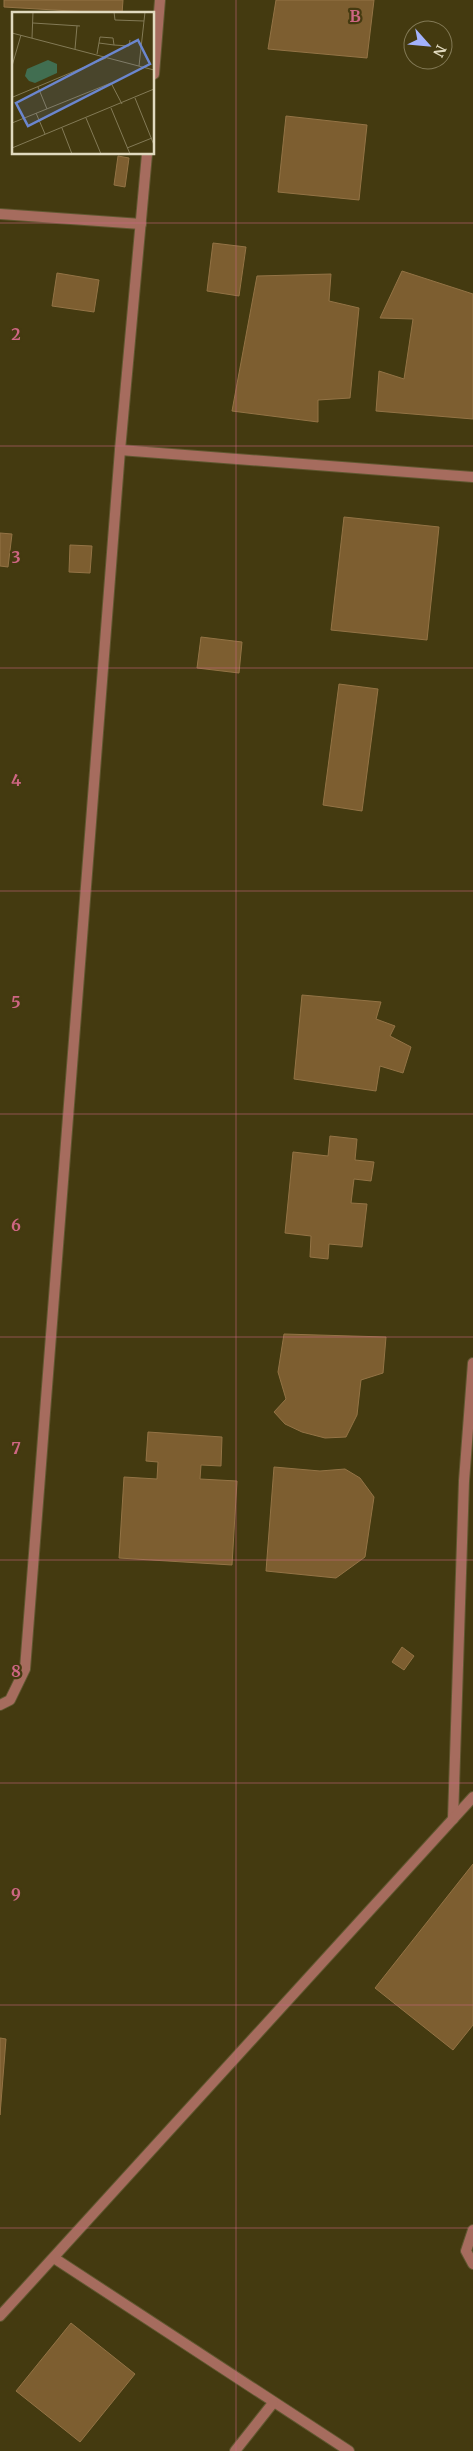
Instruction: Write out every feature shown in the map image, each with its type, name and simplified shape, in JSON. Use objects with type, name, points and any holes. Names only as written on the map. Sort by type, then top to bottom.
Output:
[{"type":"street","points":[[155,62],[160,0]]},
{"type":"street","points":[[0,1705],[10,1700],[25,1669],[120,450],[147,155]]},
{"type":"street","points":[[0,214],[141,224]]},
{"type":"street","points":[[120,450],[473,477]]},
{"type":"street","points":[[453,1819],[464,1481],[473,1364]]},
{"type":"street","points":[[464,1481],[473,1486]]},
{"type":"street","points":[[0,2316],[473,1797]]},
{"type":"street","points":[[473,2230],[466,2251],[473,2264]]},
{"type":"street","points":[[54,2258],[349,2451]]},
{"type":"street","points":[[235,2451],[273,2403]]},
{"type":"building","points":[[4,0],[123,0],[122,12],[4,7]]},
{"type":"building","points":[[276,0],[374,0],[367,58],[268,49]]},
{"type":"building","points":[[286,116],[367,125],[359,200],[278,192]]},
{"type":"building","points":[[118,156],[129,158],[125,187],[114,185]]},
{"type":"building","points":[[213,243],[246,247],[239,296],[207,291]]},
{"type":"building","points":[[402,271],[473,294],[473,419],[376,411],[379,371],[404,379],[413,319],[380,318]]},
{"type":"building","points":[[57,273],[99,280],[94,312],[52,306]]},
{"type":"building","points":[[331,274],[329,301],[359,308],[350,398],[318,400],[318,422],[232,411],[257,276]]},
{"type":"building","points":[[344,517],[439,527],[427,640],[331,630]]},
{"type":"building","points":[[0,533],[12,534],[8,567],[0,566]]},
{"type":"building","points":[[70,545],[92,546],[90,573],[69,572]]},
{"type":"building","points":[[201,637],[242,642],[239,673],[197,668]]},
{"type":"building","points":[[339,684],[378,689],[362,811],[323,805]]},
{"type":"building","points":[[302,995],[381,1002],[376,1019],[395,1026],[390,1036],[411,1047],[403,1073],[380,1066],[376,1091],[294,1079]]},
{"type":"building","points":[[330,1136],[357,1139],[355,1160],[374,1162],[371,1181],[354,1179],[351,1203],[367,1204],[362,1247],[329,1244],[328,1259],[310,1257],[311,1236],[285,1233],[293,1152],[328,1156]]},
{"type":"building","points":[[284,1334],[386,1337],[383,1373],[361,1380],[357,1415],[346,1437],[325,1438],[302,1432],[285,1424],[274,1412],[286,1399],[278,1372]]},
{"type":"building","points":[[148,1432],[222,1437],[221,1466],[201,1465],[200,1479],[237,1481],[232,1565],[119,1558],[124,1477],[157,1479],[158,1462],[146,1461]]},
{"type":"building","points":[[274,1467],[320,1471],[345,1469],[360,1478],[374,1497],[365,1557],[336,1578],[266,1571]]},
{"type":"building","points":[[402,1647],[414,1656],[404,1670],[392,1662]]},
{"type":"building","points":[[473,1864],[473,2025],[453,2050],[375,1988]]},
{"type":"building","points":[[0,2038],[6,2039],[0,2115]]},
{"type":"building","points":[[71,2323],[135,2374],[80,2442],[16,2391]]}]
